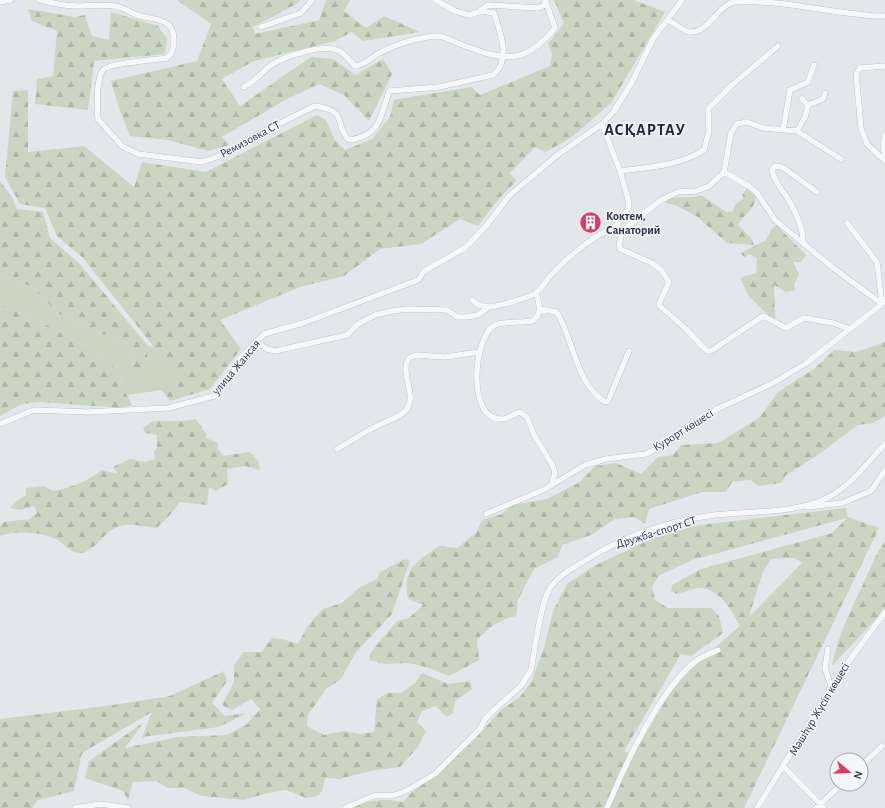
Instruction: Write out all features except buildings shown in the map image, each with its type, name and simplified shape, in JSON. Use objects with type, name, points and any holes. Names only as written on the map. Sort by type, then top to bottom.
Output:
[{"type":"street","points":[[0,2],[11,0]]},
{"type":"street","name":"Ремизовка СТ","points":[[39,0],[60,6],[100,4],[118,6],[133,14],[163,20],[169,24],[174,38],[173,51],[167,58],[106,67],[102,71],[99,78],[98,119],[122,146],[138,154],[202,162],[228,153],[258,134],[315,106],[332,110],[340,118],[343,132],[349,140],[359,138],[367,135],[378,125],[389,92],[439,87],[493,75],[500,70],[503,58]]},
{"type":"street","points":[[261,26],[301,13],[312,0]]},
{"type":"street","points":[[436,0],[456,11],[469,15],[482,11],[494,14],[502,39],[503,58]]},
{"type":"street","points":[[256,342],[267,349],[275,351],[347,335],[358,324],[375,315],[392,311],[447,310],[457,317],[467,317],[478,315],[489,307],[529,297],[536,292],[576,251],[616,226],[628,209],[629,202],[620,171],[602,124],[614,111],[632,82],[653,39],[682,0]]},
{"type":"street","points":[[668,20],[690,32],[702,28],[721,9],[732,2],[746,0],[783,3],[874,16],[885,16]]},
{"type":"street","points":[[482,11],[481,10],[488,5],[538,8],[545,5],[546,1]]},
{"type":"street","points":[[244,87],[251,83],[273,64],[302,53],[330,48],[339,51],[355,66],[362,66],[380,52],[408,42],[438,36],[503,58],[523,55],[538,47],[555,28],[546,1]]},
{"type":"street","points":[[620,171],[676,163],[687,160],[704,150],[709,131],[708,109],[732,85],[778,46]]},
{"type":"street","points":[[783,130],[790,90],[808,82],[814,65]]},
{"type":"street","points":[[885,66],[860,68],[856,74],[861,128],[867,144],[885,161]]},
{"type":"street","points":[[808,105],[823,99],[825,93]]},
{"type":"street","points":[[802,99],[808,105]]},
{"type":"street","points":[[798,131],[805,117],[808,105]]},
{"type":"street","points":[[841,159],[798,131],[763,128],[747,122],[737,124],[730,137],[724,172],[709,186],[696,191],[678,192],[661,200],[622,232],[619,246],[620,250],[652,263],[662,271],[669,282],[659,304],[660,306],[686,329],[707,351],[711,351],[763,316],[786,328],[804,318],[833,323],[850,329]]},
{"type":"street","name":"улица Жансая","points":[[0,424],[34,410],[87,412],[168,408],[214,396],[231,377],[238,361],[264,334],[303,323],[417,280],[424,271],[466,248],[486,226],[510,194],[556,156],[602,124]]},
{"type":"street","points":[[885,135],[883,148],[885,155]]},
{"type":"street","points":[[803,243],[801,230],[790,202],[773,176],[772,170],[775,166],[782,167],[817,192]]},
{"type":"street","points":[[724,172],[749,186],[757,193],[775,220],[803,243],[884,302]]},
{"type":"street","points":[[847,223],[877,262],[884,302]]},
{"type":"street","points":[[616,226],[622,232]]},
{"type":"street","points":[[536,292],[540,309],[536,319],[532,322],[504,323],[495,325],[485,336],[479,352],[477,395],[482,406],[488,413],[499,420],[505,419],[520,412],[525,414],[534,435],[553,466],[555,473],[551,486]]},
{"type":"street","points":[[472,300],[476,303],[489,307]]},
{"type":"street","name":"Курорт көшесі","points":[[486,514],[551,486],[575,470],[594,462],[646,454],[656,449],[694,422],[773,383],[805,364],[884,302]]},
{"type":"street","points":[[540,309],[556,312],[559,316],[577,363],[585,379],[605,402],[608,401],[614,390],[629,351]]},
{"type":"street","points":[[337,449],[375,426],[394,420],[401,415],[410,399],[406,367],[409,358],[416,355],[445,357],[479,352]]},
{"type":"street","name":"Дружба-спорт СТ","points":[[345,808],[373,796],[395,795],[406,791],[435,774],[480,729],[490,714],[526,679],[531,670],[546,596],[558,579],[572,568],[607,547],[635,536],[686,521],[713,516],[803,507],[826,499],[844,487],[885,444]]},
{"type":"street","points":[[803,507],[842,504],[871,491],[885,470]]},
{"type":"street","name":"Мәшhүр Жүсіп көшесі","points":[[757,808],[784,766],[831,686],[885,612]]},
{"type":"street","points":[[828,649],[825,668],[831,686]]},
{"type":"street","points":[[607,808],[631,754],[671,688],[686,670],[697,660],[718,650]]},
{"type":"street","points":[[869,758],[882,746]]},
{"type":"street","points":[[784,766],[820,807],[834,792]]},
{"type":"street","points":[[75,808],[101,804],[128,808]]},
{"type":"green space","points":[[177,0],[301,0],[253,27],[255,34],[319,20],[326,0],[350,0],[344,11],[366,28],[384,16],[420,32],[363,41],[352,32],[335,41],[254,61],[222,79],[240,106],[311,57],[333,59],[356,75],[383,59],[392,74],[369,121],[344,95],[319,84],[285,100],[222,137],[229,145],[208,151],[168,140],[130,136],[120,111],[111,81],[197,61],[211,24]]},
{"type":"green space","points":[[554,0],[634,0],[665,12],[611,103],[572,137],[546,152],[535,147],[510,173],[516,181],[497,201],[478,226],[460,219],[421,244],[380,249],[344,276],[300,287],[220,320],[241,349],[210,389],[170,401],[162,390],[177,382],[154,347],[83,258],[57,236],[45,208],[20,204],[5,177],[13,91],[28,90],[28,152],[84,146],[134,187],[142,162],[206,172],[317,115],[326,120],[335,140],[345,150],[372,139],[390,117],[394,100],[471,87],[480,95],[550,66],[552,54],[548,44],[564,23]]},
{"type":"green space","points":[[28,9],[75,17],[85,15],[92,36],[109,40],[111,12],[158,26],[167,38],[165,54],[94,61],[88,110],[35,104],[37,79],[53,76],[57,31],[32,21]]},
{"type":"green space","points":[[0,181],[12,197],[17,209],[43,212],[50,238],[80,264],[148,346],[147,359],[144,369],[133,367],[135,352],[128,343],[100,333],[59,314],[32,287],[0,273]]},
{"type":"green space","points":[[747,189],[756,197],[755,201],[752,208],[738,225],[752,239],[754,245],[727,243],[696,216],[675,205],[666,203],[668,199],[672,198],[703,196],[726,212],[732,212],[736,204],[744,198],[742,195]]},
{"type":"green space","points":[[777,226],[806,255],[801,262],[793,262],[799,274],[794,285],[795,290],[786,292],[774,285],[775,319],[772,319],[748,295],[740,278],[756,273],[757,259],[750,254],[744,257],[741,253],[766,240],[772,228]]},
{"type":"green space","points":[[0,273],[32,287],[59,314],[100,333],[128,343],[135,352],[133,366],[147,359],[148,346],[154,347],[178,383],[162,390],[127,395],[120,381],[121,372],[107,362],[78,342],[48,325],[0,305]]},
{"type":"green space","points":[[0,305],[48,325],[121,372],[120,381],[132,405],[123,408],[40,402],[22,404],[0,416]]},
{"type":"green space","points":[[885,342],[885,416],[873,423],[858,425],[815,457],[786,475],[781,483],[758,486],[751,480],[732,482],[726,492],[702,492],[649,509],[645,524],[635,517],[615,519],[591,535],[562,545],[558,557],[534,569],[518,600],[516,616],[505,619],[495,625],[477,640],[479,660],[449,676],[426,667],[409,663],[384,664],[369,660],[371,652],[397,621],[409,618],[423,605],[408,599],[407,580],[413,567],[439,546],[457,548],[476,533],[482,520],[502,514],[512,505],[547,499],[580,482],[595,466],[616,463],[641,474],[658,457],[673,455],[681,445],[718,443],[759,418],[778,392],[814,369],[834,350],[856,352]]},
{"type":"green space","points":[[196,419],[206,434],[206,438],[218,443],[218,449],[223,456],[250,452],[259,462],[260,470],[245,466],[227,469],[228,484],[216,491],[209,487],[207,505],[180,502],[157,528],[136,525],[120,526],[107,534],[95,546],[86,552],[73,552],[58,540],[41,534],[20,532],[0,536],[0,525],[4,522],[29,519],[37,513],[34,506],[21,510],[10,508],[26,495],[26,488],[43,486],[54,491],[80,483],[102,470],[118,474],[113,467],[130,459],[145,462],[155,459],[154,451],[157,448],[157,435],[145,433],[143,428],[153,421],[183,421]]},
{"type":"green space","points":[[846,508],[848,517],[879,528],[744,808],[351,808],[376,800],[403,802],[410,794],[445,767],[474,740],[501,710],[520,697],[531,682],[544,648],[553,611],[567,584],[594,566],[651,539],[698,525]],"holes":[[[847,518],[832,533],[701,569],[672,585],[671,591],[677,594],[698,588],[712,591],[729,607],[740,626],[679,678],[633,755],[624,751],[681,654],[691,656],[723,633],[719,616],[711,608],[668,608],[655,600],[652,586],[660,575],[692,560]],[[794,558],[802,563],[749,617],[762,574],[771,559]]]},
{"type":"green space","points":[[885,542],[885,609],[832,666],[838,643],[846,622],[876,555]]},
{"type":"green space","points":[[405,559],[410,561],[392,614],[356,652],[341,679],[326,689],[308,715],[307,726],[324,735],[344,731],[359,734],[374,732],[377,699],[388,693],[401,693],[415,683],[422,673],[448,684],[470,681],[472,689],[455,701],[453,713],[447,717],[436,706],[422,711],[417,722],[426,731],[418,747],[400,767],[370,771],[340,779],[325,778],[322,791],[318,796],[306,798],[286,790],[267,793],[244,800],[202,796],[184,788],[168,788],[156,781],[133,782],[128,800],[123,791],[85,778],[89,761],[144,722],[125,748],[178,737],[227,735],[247,724],[260,709],[251,699],[232,710],[222,705],[234,682],[234,665],[244,652],[262,652],[272,638],[282,639],[298,644],[309,624],[323,609],[342,603],[360,587],[377,579],[380,572]]},
{"type":"green space","points":[[224,671],[227,681],[212,703],[225,716],[247,713],[219,727],[142,737],[152,712],[82,753],[74,791],[38,800],[32,808],[0,808],[0,719],[113,705],[170,696]]},
{"type":"place","name":"Коктем, Санаторий","points":[[590,223]]},
{"type":"district","name":"АСҚАРТАУ","points":[[645,129]]}]
